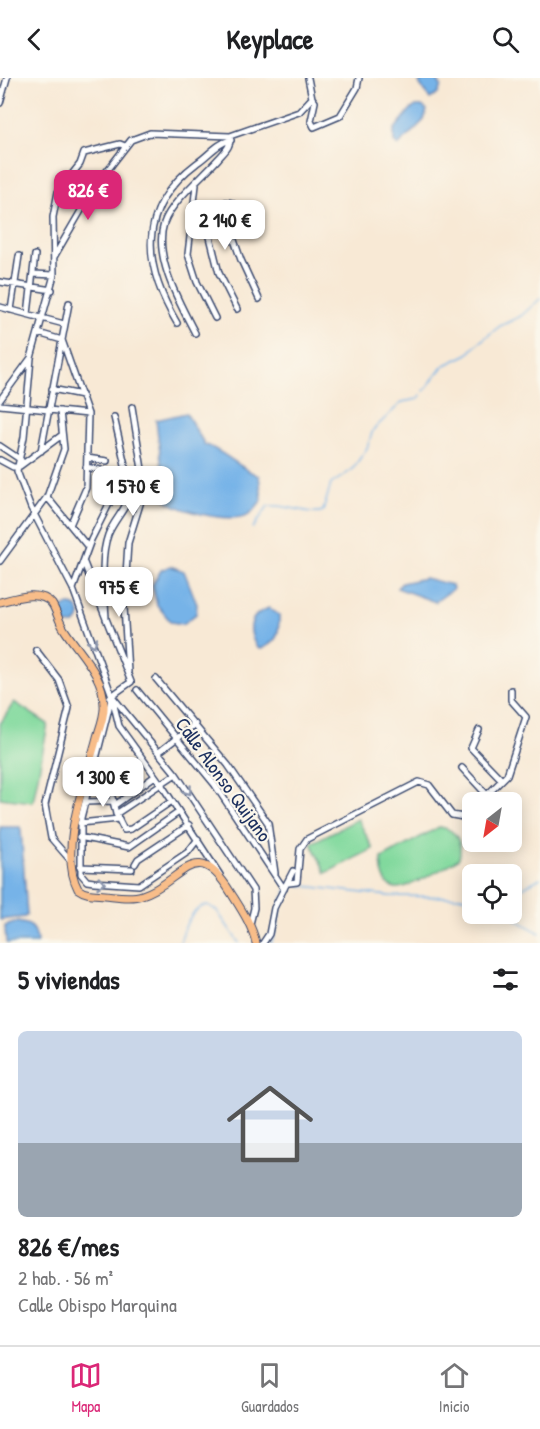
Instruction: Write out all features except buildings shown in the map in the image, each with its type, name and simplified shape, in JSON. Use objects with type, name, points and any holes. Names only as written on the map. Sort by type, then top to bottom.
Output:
[{"type":"main road","points":[[0,602],[35,596],[46,599],[52,604],[65,632],[83,654],[103,685],[104,712],[72,863],[76,884],[81,891],[88,894],[139,896],[189,865],[206,866],[220,876],[250,924],[256,943]]},
{"type":"street","points":[[0,103],[8,78]]},
{"type":"street","points":[[308,78],[315,102],[311,121],[314,127],[340,116],[357,88],[359,78]]},
{"type":"street","points":[[177,323],[160,295],[154,267],[153,218],[173,186],[224,142],[300,112],[312,98]]},
{"type":"street","points":[[54,257],[105,172],[131,140],[150,133],[231,138]]},
{"type":"street","points":[[195,333],[174,292],[164,258],[164,222],[183,196],[224,152],[231,138]]},
{"type":"street","points":[[125,146],[120,144],[88,151],[58,192],[53,218],[52,290],[31,358],[27,408],[17,471],[35,513],[74,589],[103,685],[176,774],[253,890],[254,908],[250,924]]},
{"type":"street","points":[[69,178],[78,184],[86,183],[105,172]]},
{"type":"street","points":[[196,184],[188,254],[197,282],[215,318]]},
{"type":"street","points":[[183,196],[193,200]]},
{"type":"street","points":[[237,309],[219,273],[207,225],[218,208],[226,202],[232,203],[233,237],[241,260],[260,299]]},
{"type":"street","points":[[191,218],[207,225]]},
{"type":"street","points":[[28,314],[35,255]]},
{"type":"street","points":[[11,310],[19,256]]},
{"type":"street","points":[[34,274],[54,275]]},
{"type":"street","points":[[0,282],[52,290]]},
{"type":"street","points":[[41,451],[69,303]]},
{"type":"street","points":[[0,307],[64,324]]},
{"type":"street","points":[[38,333],[62,340]]},
{"type":"street","points":[[62,340],[88,414],[86,488],[70,525]]},
{"type":"street","points":[[0,400],[31,358]]},
{"type":"street","points":[[52,389],[82,395]]},
{"type":"street","points":[[0,405],[88,414]]},
{"type":"street","points":[[128,672],[124,607],[128,543],[145,488],[132,407]]},
{"type":"street","points":[[0,561],[47,497],[64,449],[60,411]]},
{"type":"street","points":[[106,619],[105,545],[113,523],[130,499],[131,491],[114,417]]},
{"type":"street","points":[[0,460],[13,467],[41,451],[62,435]]},
{"type":"street","points":[[0,446],[20,463]]},
{"type":"street","points":[[87,458],[107,461]]},
{"type":"street","points":[[86,467],[111,472]]},
{"type":"street","points":[[74,589],[88,547],[117,488]]},
{"type":"street","points":[[47,497],[88,547]]},
{"type":"street","points":[[84,562],[131,682],[129,686],[104,700]]},
{"type":"street","points":[[36,650],[59,680],[69,708],[45,805],[51,838],[72,863]]},
{"type":"street","points":[[156,679],[233,772],[268,823],[275,875]]},
{"type":"street","name":"Calle Alonso Quijano","points":[[137,690],[215,785],[284,889]]},
{"type":"street","points":[[490,792],[502,780],[514,760],[526,721],[511,700],[511,690]]},
{"type":"street","points":[[112,696],[76,837],[81,874],[87,881],[139,885],[192,849],[198,838]]},
{"type":"street","points":[[112,696],[118,726],[198,838],[220,876]]},
{"type":"street","points":[[159,752],[195,724]]},
{"type":"street","points":[[479,730],[471,747],[502,780]]},
{"type":"street","points":[[94,767],[106,771],[118,817],[124,830],[130,829],[172,801]]},
{"type":"street","points":[[462,768],[484,792]]},
{"type":"street","points":[[80,823],[118,817],[176,774]]},
{"type":"street","points":[[86,802],[114,803],[155,776]]},
{"type":"street","points":[[289,883],[297,882],[300,849],[307,839],[419,782],[429,785],[452,815],[462,817]]},
{"type":"street","points":[[90,787],[110,785]]},
{"type":"street","points":[[51,838],[63,846],[76,837],[129,847],[179,812]]},
{"type":"street","points":[[80,867],[134,866],[138,859],[189,825]]},
{"type":"street","points":[[263,943],[269,934],[274,908],[289,883],[293,871]]},
{"type":"green space","points":[[14,702],[48,724],[33,802],[0,798],[0,724]]},
{"type":"green space","points":[[358,819],[373,849],[326,873],[311,843]]},
{"type":"green space","points":[[439,827],[450,830],[457,837],[460,847],[459,858],[412,884],[398,888],[389,885],[382,873],[382,858]]},
{"type":"water","points":[[426,78],[436,78],[441,86],[438,94],[430,99],[419,83]]},
{"type":"water","points":[[416,106],[422,106],[427,110],[424,120],[398,146],[394,142],[394,130]]},
{"type":"water","points":[[186,413],[205,445],[259,476],[262,500],[249,514],[230,518],[216,517],[188,511],[166,501],[160,495],[164,486],[156,420]]},
{"type":"water","points":[[170,566],[184,571],[197,604],[196,614],[183,624],[171,622],[157,605],[152,585],[161,570]]},
{"type":"water","points":[[425,578],[452,585],[453,589],[435,602],[397,588],[402,583]]},
{"type":"water","points":[[70,605],[77,608],[80,615],[77,622],[70,625],[63,622],[60,615],[63,608]]},
{"type":"water","points":[[269,608],[279,615],[278,632],[275,640],[261,649],[257,648],[254,641],[251,624],[257,615]]},
{"type":"water","points":[[0,827],[20,827],[21,830],[27,914],[25,917],[0,920]]},
{"type":"water","points":[[17,922],[32,928],[36,934],[37,943],[6,943],[5,926]]},
{"type":"waterway","points":[[424,391],[443,366],[468,354],[500,326],[521,316],[540,299]]},
{"type":"waterway","points":[[253,528],[268,506],[282,506],[311,512],[323,511],[331,484],[352,470],[367,448],[373,430],[402,402],[418,399],[421,395]]},
{"type":"waterway","points":[[522,888],[540,878]]},
{"type":"waterway","points":[[285,892],[296,885],[389,896],[462,897]]},
{"type":"waterway","points":[[271,943],[283,897]]},
{"type":"waterway","points":[[180,943],[192,914],[208,905],[217,911],[239,943]]},
{"type":"waterway","points":[[522,923],[540,933]]}]
